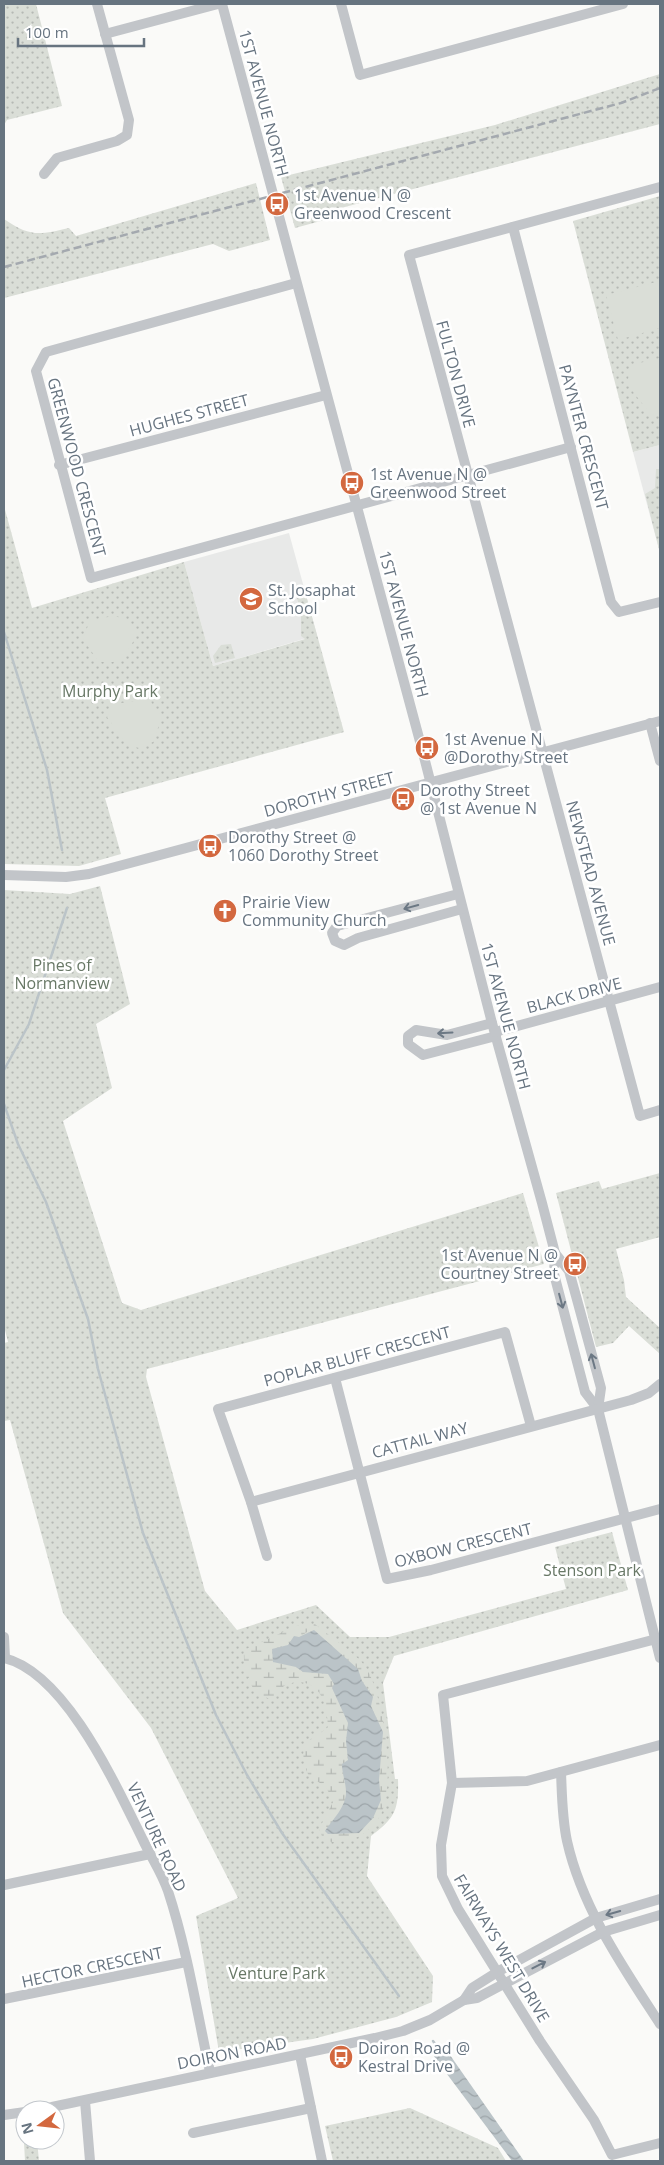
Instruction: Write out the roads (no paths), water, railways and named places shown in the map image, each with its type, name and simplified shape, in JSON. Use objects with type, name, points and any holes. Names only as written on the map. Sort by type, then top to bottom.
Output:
[{"type":"street","points":[[44,174],[57,158],[117,141],[127,135],[129,120],[97,4]]},
{"type":"street","points":[[105,34],[220,4]]},
{"type":"street","name":"1ST AVENUE NORTH","points":[[220,4],[555,1253]]},
{"type":"street","points":[[341,4],[360,75],[588,8],[624,4]]},
{"type":"street","name":"FULTON DRIVE","points":[[542,752],[410,255],[660,187]]},
{"type":"street","name":"PAYNTER CRESCENT","points":[[513,227],[612,602],[619,612],[660,602]]},
{"type":"street","name":"GREENWOOD CRESCENT","points":[[296,283],[46,352],[36,371],[59,465],[92,578],[356,506]]},
{"type":"street","name":"HUGHES STREET","points":[[59,465],[326,394]]},
{"type":"street","points":[[356,506],[571,447]]},
{"type":"street","points":[[655,722],[660,761]]},
{"type":"street","name":"DOROTHY STREET","points":[[4,875],[66,877],[88,874],[655,722]]},
{"type":"street","name":"NEWSTEAD AVENUE","points":[[542,752],[640,1116],[660,1110]]},
{"type":"street","points":[[458,894],[337,926],[332,932],[335,942],[344,945],[358,938],[462,909]]},
{"type":"street","name":"BLACK DRIVE","points":[[494,1030],[660,987]]},
{"type":"street","points":[[416,1030],[447,1035],[494,1030],[423,1055],[408,1044],[408,1036],[416,1030]]},
{"type":"street","points":[[555,1253],[554,1274],[585,1392],[598,1409]]},
{"type":"street","points":[[555,1253],[568,1270],[601,1388],[598,1409],[624,1518],[658,1639],[660,1658]]},
{"type":"street","name":"POPLAR BLUFF CRESCENT","points":[[251,1502],[218,1409],[387,1362],[505,1332],[531,1426]]},
{"type":"street","points":[[335,1378],[360,1472]]},
{"type":"street","name":"CATTAIL WAY","points":[[251,1502],[598,1409],[649,1393],[660,1384]]},
{"type":"street","name":"OXBOW CRESCENT","points":[[360,1472],[387,1579],[431,1570],[624,1518]]},
{"type":"street","points":[[251,1502],[266,1556]]},
{"type":"street","points":[[624,1518],[660,1508]]},
{"type":"street","points":[[4,1637],[4,1658]]},
{"type":"street","name":"FAIRWAYS WEST DRIVE","points":[[658,1639],[443,1695],[452,1782],[441,1845],[442,1876],[458,1908],[499,1971],[540,2041],[594,2120],[612,2155],[660,2142]]},
{"type":"street","name":"VENTURE ROAD","points":[[4,1658],[36,1673],[66,1707],[96,1746],[168,1889],[210,2072]]},
{"type":"street","points":[[452,1782],[526,1781],[660,1746]]},
{"type":"street","points":[[561,1772],[563,1815],[567,1842],[578,1878],[603,1932],[660,2024]]},
{"type":"street","points":[[4,1885],[150,1854]]},
{"type":"street","points":[[464,2000],[472,1988],[499,1971],[596,1918],[660,1900]]},
{"type":"street","points":[[464,2000],[477,1998],[603,1932],[660,1915]]},
{"type":"street","name":"HECTOR CRESCENT","points":[[4,2000],[186,1962]]},
{"type":"street","name":"DOIRON ROAD","points":[[65,2105],[403,2031],[430,2020],[464,2000]]},
{"type":"street","points":[[300,2055],[322,2161]]},
{"type":"street","points":[[85,2101],[90,2161]]},
{"type":"street","points":[[193,2133],[311,2108]]},
{"type":"water","points":[[314,1630],[358,1669],[362,1681],[373,1697],[371,1706],[383,1732],[379,1780],[381,1800],[373,1818],[359,1833],[328,1834],[325,1831],[344,1803],[346,1792],[342,1764],[348,1760],[346,1741],[348,1723],[332,1688],[334,1684],[328,1674],[303,1672],[296,1667],[273,1662],[272,1649],[288,1645],[294,1636],[299,1637]]},
{"type":"water","points":[[438,2045],[445,2048],[524,2161],[512,2161],[435,2058],[431,2049]]},
{"type":"waterway","points":[[4,632],[47,770],[62,850]]},
{"type":"waterway","points":[[4,1070],[29,1024],[67,908]]},
{"type":"waterway","points":[[4,1104],[18,1144],[46,1202],[88,1319],[98,1369],[143,1533],[216,1715],[247,1775],[282,1833],[399,1996]]},
{"type":"waterway","points":[[433,2041],[438,2048]]},
{"type":"railway","points":[[4,267],[621,103],[660,88]]},
{"type":"place","name":"1st Avenue N @ Greenwood Crescent","points":[[277,204]]},
{"type":"place","name":"1st Avenue N @ Greenwood Street","points":[[352,483]]},
{"type":"place","name":"St. Josaphat School","points":[[251,599]]},
{"type":"place","name":"1st Avenue N @Dorothy Street","points":[[427,748]]},
{"type":"place","name":"Dorothy Street @ 1st Avenue N","points":[[403,799]]},
{"type":"place","name":"Dorothy Street @ 1060 Dorothy Street","points":[[210,846]]},
{"type":"place","name":"Prairie View Community Church","points":[[225,911]]},
{"type":"place","name":"1st Avenue N @ Courtney Street","points":[[575,1264]]},
{"type":"place","name":"Doiron Road @ Kestral Drive","points":[[341,2057]]},
{"type":"park label","name":"Murphy Park","points":[[110,691]]},
{"type":"park label","name":"Pines of Normanview","points":[[62,974]]},
{"type":"park label","name":"Stenson Park","points":[[592,1570]]},
{"type":"park label","name":"Venture Park","points":[[277,1973]]}]
